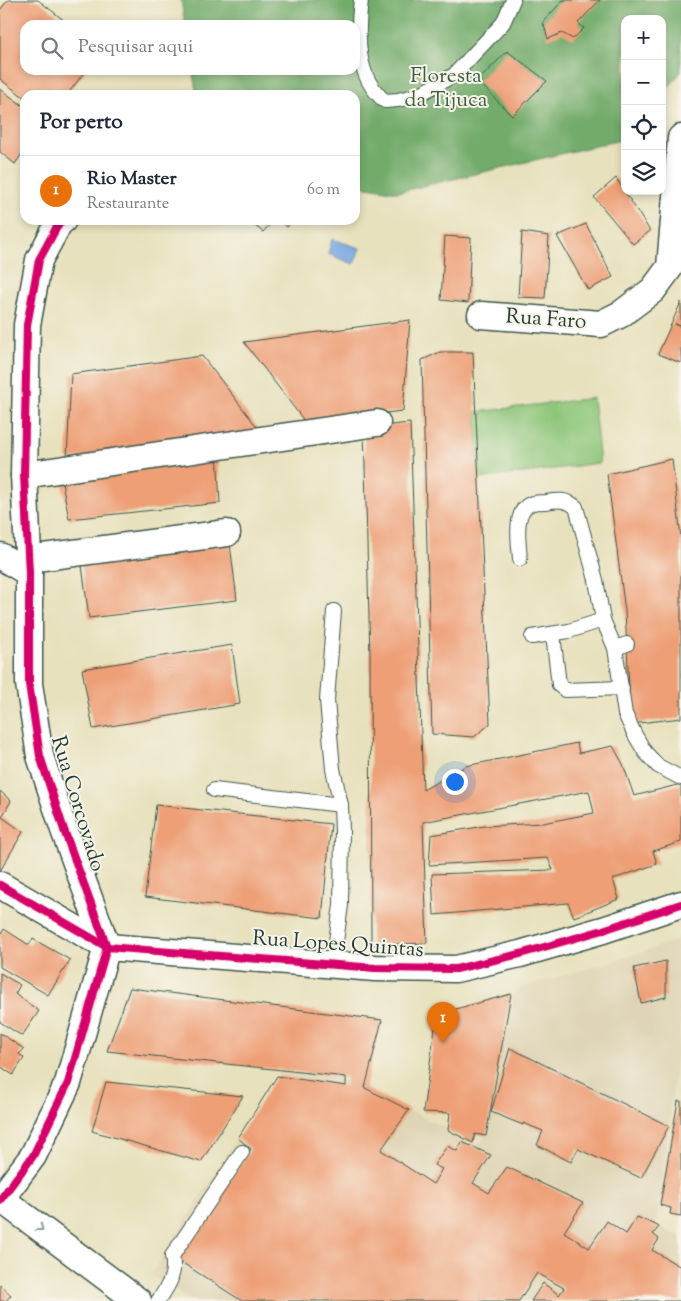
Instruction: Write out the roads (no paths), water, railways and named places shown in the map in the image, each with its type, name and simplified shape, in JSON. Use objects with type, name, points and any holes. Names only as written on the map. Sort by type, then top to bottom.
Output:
[{"type":"street","name":"Rua Faro","points":[[481,316],[601,324],[620,314],[653,290],[670,267],[681,138]]},
{"type":"street","name":"Rua Corcovado","points":[[58,225],[39,260],[26,325],[24,474],[28,566],[29,684],[40,756],[64,830],[107,947]]},
{"type":"street","points":[[24,474],[377,423]]},
{"type":"street","points":[[0,556],[28,566],[227,533]]},
{"type":"street","name":"Rua Lopes Quintas","points":[[0,885],[107,947],[375,968],[456,969],[520,954],[603,930],[681,904]]},
{"type":"street","points":[[107,947],[68,1083],[33,1156],[0,1199],[138,1301]]},
{"type":"lane","points":[[360,0],[360,20]]},
{"type":"lane","points":[[360,50],[365,73],[375,92],[386,101],[418,95],[454,75],[503,23],[513,0]]},
{"type":"lane","points":[[520,559],[519,517],[522,510],[530,504],[562,500],[576,506],[596,580],[603,620],[621,646],[625,714],[645,752],[658,766],[681,778]]},
{"type":"lane","points":[[333,964],[341,905],[342,805],[333,769],[327,700],[334,611]]},
{"type":"lane","points":[[532,637],[569,631],[603,620]]},
{"type":"lane","points":[[553,634],[559,685],[562,688],[565,690],[622,688]]},
{"type":"lane","points":[[214,790],[342,805]]},
{"type":"lane","points":[[158,1301],[168,1286],[174,1267],[172,1256],[242,1152]]},
{"type":"water","points":[[332,239],[360,248],[354,264],[328,254]]},
{"type":"place","name":"Rio Master","points":[[443,1043]]},
{"type":"park label","name":"Floresta da Tijuca","points":[[446,89]]}]
